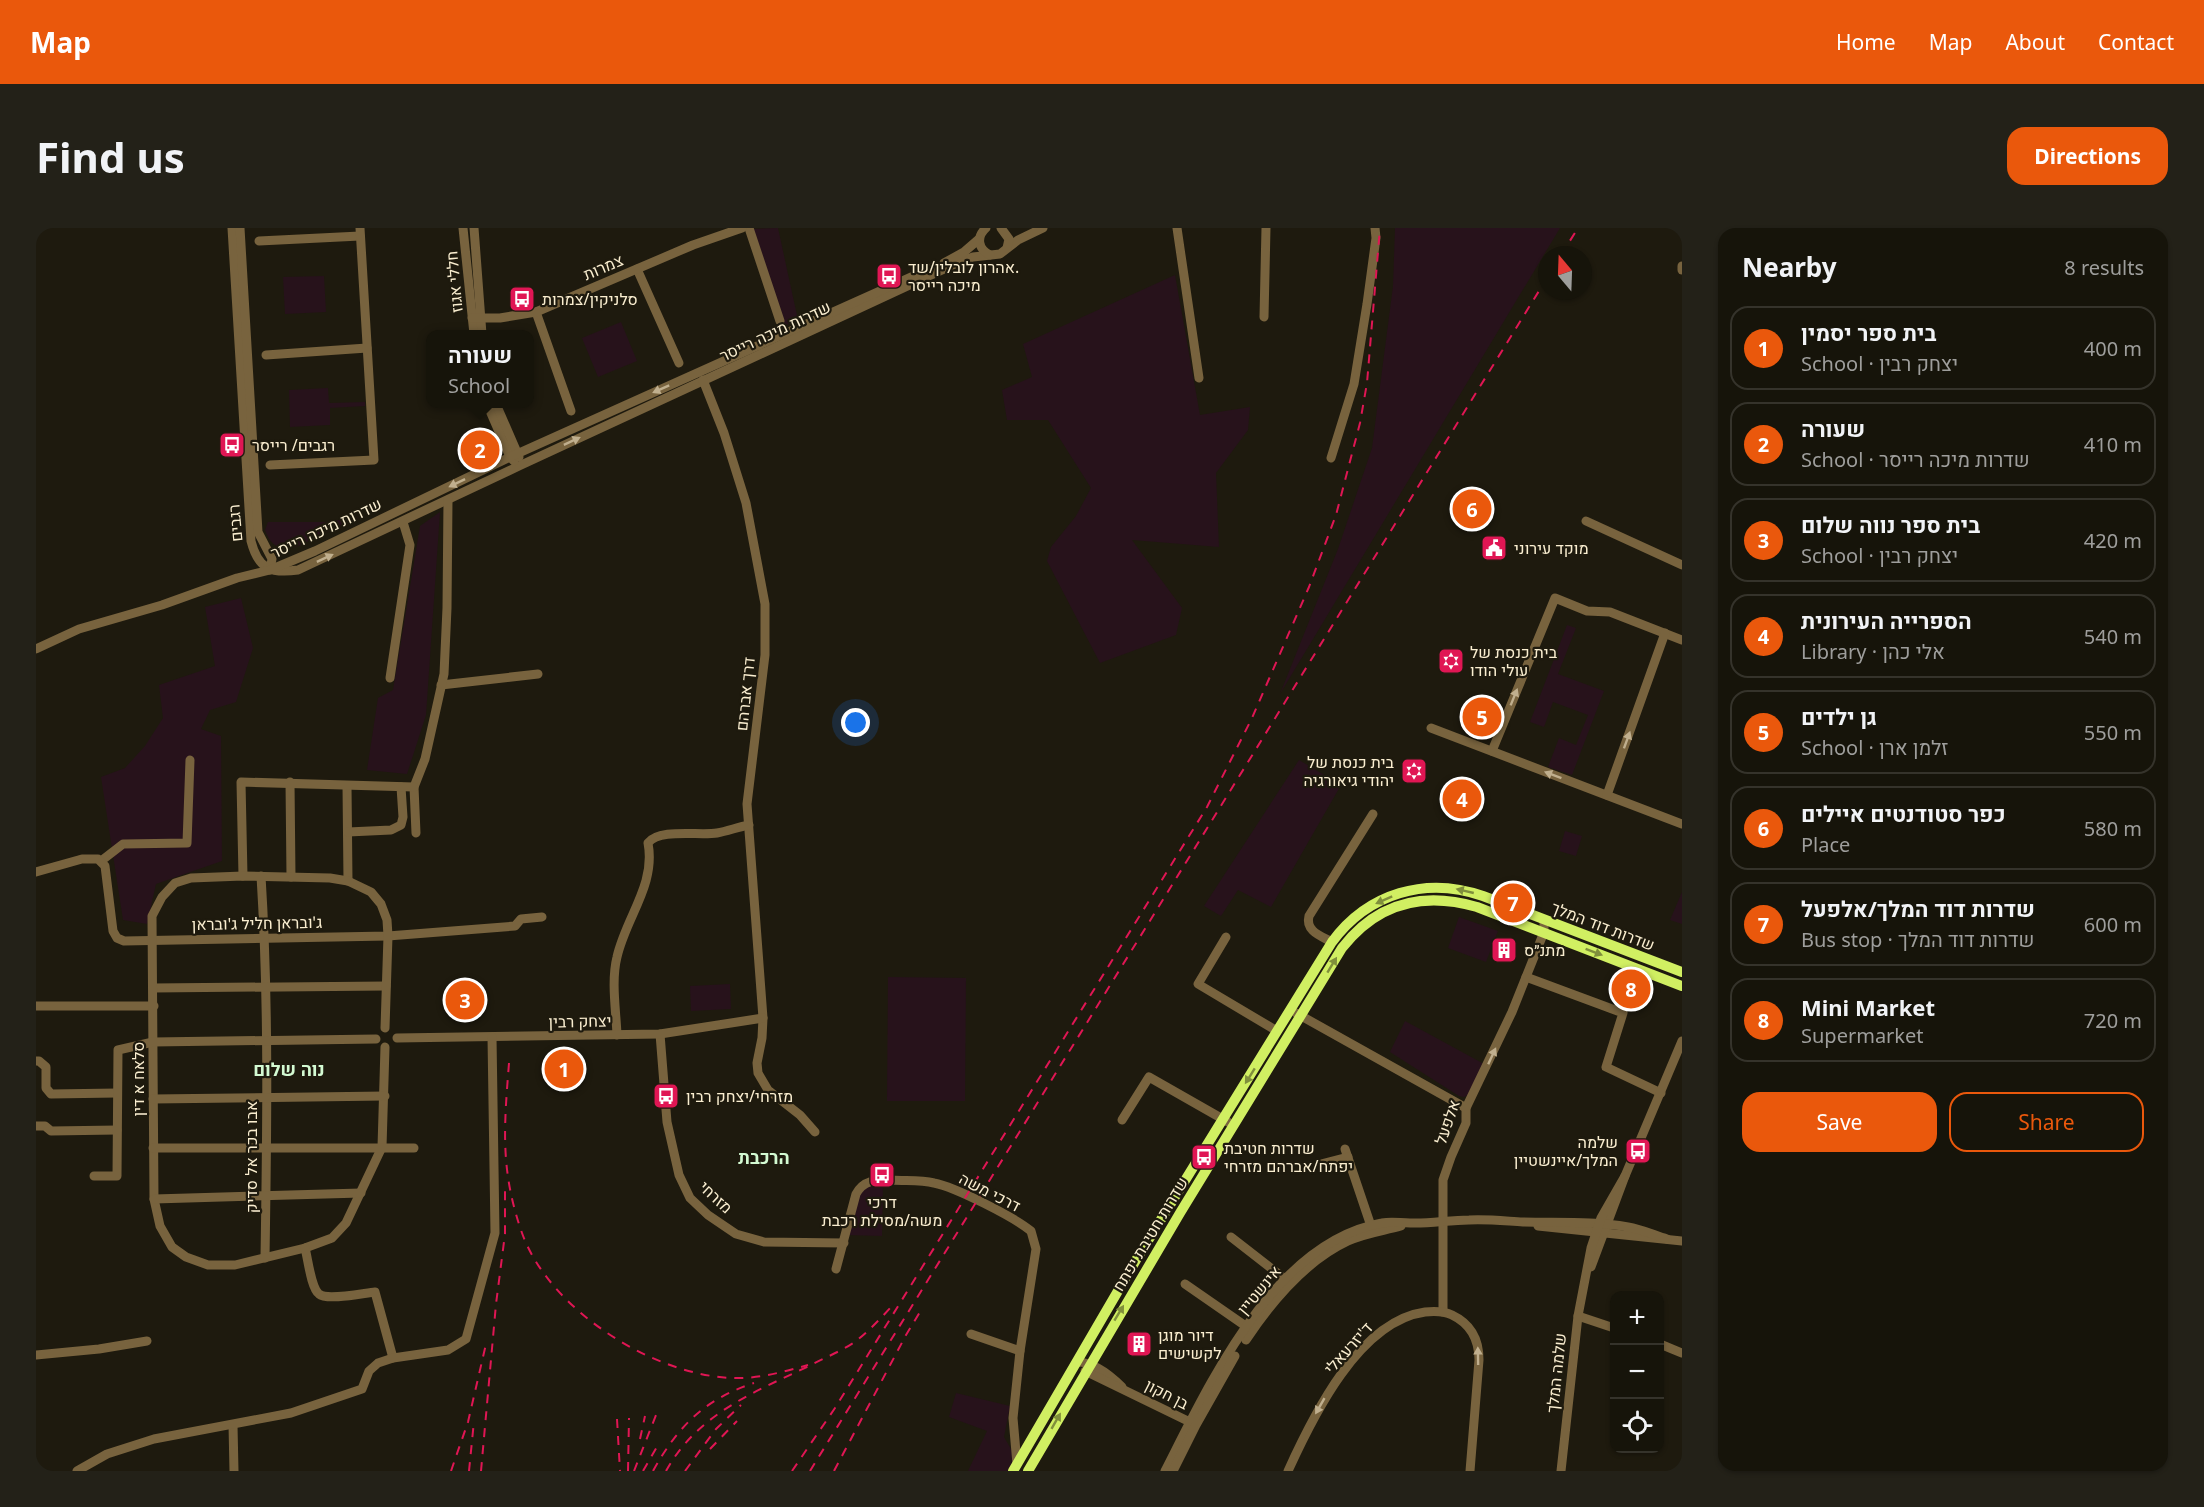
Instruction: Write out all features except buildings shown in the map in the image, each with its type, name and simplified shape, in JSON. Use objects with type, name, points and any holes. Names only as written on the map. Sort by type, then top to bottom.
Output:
[{"type":"main road","name":"שדרות דוד המלך","points":[[1288,1014],[1332,942],[1353,918],[1376,903],[1403,892],[1426,887],[1451,887],[1473,892],[1680,970]]},
{"type":"main road","name":"שדרות דוד המלך","points":[[1301,1015],[1350,938],[1372,919],[1399,906],[1429,899],[1458,901],[1682,986]]},
{"type":"main road","name":"שדרות חטיבת יפתח","points":[[1015,1468],[1136,1260],[1288,1014]]},
{"type":"main road","name":"שדרות חטיבת יפתח","points":[[1028,1471],[1087,1367],[1301,1015]]},
{"type":"street","name":"רגבים","points":[[232,228],[251,541],[257,560],[270,570],[272,560],[258,532],[240,228]]},
{"type":"street","name":"חללי אגוז","points":[[463,228],[476,318],[480,330]]},
{"type":"street","name":"חללי אגוז","points":[[474,228],[474,330]]},
{"type":"street","name":"צמרות","points":[[476,318],[500,318],[536,312],[742,228]]},
{"type":"street","points":[[749,228],[780,321]]},
{"type":"street","points":[[1001,228],[1008,239],[1007,248]]},
{"type":"street","points":[[1007,248],[1018,240],[1044,228]]},
{"type":"street","points":[[1177,228],[1199,378]]},
{"type":"street","points":[[1264,317],[1266,228]]},
{"type":"street","points":[[1331,458],[1354,384],[1368,304],[1376,238],[1375,228]]},
{"type":"street","name":"שדרות מיכה רייסר","points":[[270,570],[514,455],[951,260],[964,252],[983,231]]},
{"type":"street","points":[[983,231],[981,248],[990,255]]},
{"type":"street","points":[[259,241],[360,232],[374,460],[270,465]]},
{"type":"street","name":"שדרות מיכה רייסר","points":[[270,570],[283,573],[298,570],[955,264],[973,257],[1000,254],[1007,248]]},
{"type":"street","points":[[637,269],[679,363]]},
{"type":"street","points":[[536,312],[571,411]]},
{"type":"street","points":[[266,355],[367,348]]},
{"type":"street","name":"דרך אברהם","points":[[703,380],[724,433],[746,502],[765,604],[765,655],[747,804],[763,1018],[757,1063],[758,1073],[768,1090],[795,1110],[815,1132]]},
{"type":"street","points":[[489,408],[519,466]]},
{"type":"street","points":[[497,408],[514,455]]},
{"type":"street","points":[[416,833],[414,787],[425,759],[444,674],[448,500]]},
{"type":"street","points":[[1586,521],[1682,566]]},
{"type":"street","points":[[390,678],[410,545],[403,522]]},
{"type":"street","points":[[269,553],[279,557],[297,559]]},
{"type":"street","points":[[36,649],[79,629],[162,605],[237,578],[270,570]]},
{"type":"street","points":[[1492,751],[1555,598],[1587,611],[1610,612],[1682,640]]},
{"type":"street","points":[[1607,795],[1665,633]]},
{"type":"street","points":[[441,685],[537,674]]},
{"type":"street","points":[[1431,728],[1682,824]]},
{"type":"street","points":[[36,872],[82,859],[100,861],[123,844],[187,843],[190,759]]},
{"type":"street","points":[[243,876],[241,782],[414,787]]},
{"type":"street","points":[[290,782],[291,877]]},
{"type":"street","points":[[347,786],[348,881]]},
{"type":"street","points":[[348,832],[391,830],[401,825],[403,817],[400,787]]},
{"type":"street","points":[[1332,942],[1310,927],[1309,916],[1373,813]]},
{"type":"street","points":[[617,1035],[614,972],[616,958],[620,943],[650,873],[651,858],[648,843],[672,834],[715,833],[749,825]]},
{"type":"street","name":"ג'ובראן חליל ג'ובראן","points":[[100,861],[105,866],[113,931],[117,938],[124,941],[388,936],[515,926],[521,920],[542,917]]},
{"type":"street","name":"סלאח א דין","points":[[385,1028],[387,920],[381,904],[371,892],[348,881],[330,878],[243,876],[190,878],[175,883],[162,897],[152,916],[151,939],[154,1006],[154,1199],[160,1226],[172,1246],[186,1257],[208,1265],[235,1265],[305,1248],[332,1238],[346,1223],[382,1147],[385,1047]]},
{"type":"street","name":"אבו בכר אל סדיק","points":[[261,876],[265,938],[268,1148],[265,1258]]},
{"type":"street","name":"אלפעל","points":[[1443,1312],[1443,1180],[1466,1123],[1466,1108],[1512,1012],[1544,932],[1544,920]]},
{"type":"street","points":[[1226,937],[1198,984],[1277,1031]]},
{"type":"street","points":[[1526,977],[1623,1013],[1606,1067],[1660,1093]]},
{"type":"street","points":[[153,988],[386,986]]},
{"type":"street","points":[[36,1006],[154,1006]]},
{"type":"street","points":[[1288,1014],[1301,1015],[1466,1108]]},
{"type":"street","name":"יצחק רבין","points":[[397,1038],[660,1034],[763,1018]]},
{"type":"street","points":[[385,1028],[394,1031],[397,1038],[393,1045],[385,1047],[376,1039],[379,1032],[385,1028]]},
{"type":"street","name":"מזרחי","points":[[660,1034],[667,1122],[679,1175],[690,1198],[708,1215],[736,1234],[764,1242],[844,1243]]},
{"type":"street","points":[[77,1471],[107,1454],[154,1439],[291,1413],[362,1389],[369,1371],[378,1363],[393,1358],[448,1350],[466,1339],[495,1233],[492,1037]]},
{"type":"street","points":[[94,1176],[117,1176],[118,1050],[153,1042],[376,1039]]},
{"type":"street","name":"שלמה המלך","points":[[1561,1471],[1578,1316],[1607,1204],[1625,1176],[1682,1041]]},
{"type":"street","points":[[36,1061],[46,1067],[46,1088],[51,1094],[117,1093]]},
{"type":"street","points":[[1122,1120],[1149,1077],[1222,1121],[1236,1122]]},
{"type":"street","points":[[153,1099],[385,1096]]},
{"type":"street","points":[[36,1126],[45,1126],[51,1131],[117,1130]]},
{"type":"street","points":[[153,1148],[414,1148]]},
{"type":"street","points":[[1321,1164],[1346,1153],[1372,1229]]},
{"type":"street","name":"דרכי משה","points":[[836,1269],[856,1194],[862,1185],[872,1180],[940,1184],[967,1195],[1025,1226],[1034,1236],[1036,1249],[1020,1351],[1013,1434],[1015,1468]]},
{"type":"street","points":[[154,1199],[361,1193]]},
{"type":"street","name":"אינשטיין","points":[[1165,1471],[1245,1341],[1291,1283],[1334,1248],[1384,1222],[1524,1222],[1633,1228],[1667,1239],[1682,1241]]},
{"type":"street","name":"אינשטיין","points":[[1173,1471],[1216,1374],[1247,1327],[1285,1279],[1322,1248],[1343,1236],[1372,1229]]},
{"type":"street","points":[[1231,1237],[1285,1279]]},
{"type":"street","points":[[305,1248],[318,1294],[327,1297],[375,1292],[393,1358]]},
{"type":"street","points":[[1185,1284],[1247,1327]]},
{"type":"street","points":[[1443,1312],[1452,1315],[1466,1325],[1478,1343],[1479,1360],[1470,1471]]},
{"type":"street","name":"ד'יזרעאלי","points":[[1288,1471],[1325,1397],[1356,1356],[1389,1326],[1401,1319],[1416,1313],[1443,1312]]},
{"type":"street","points":[[1578,1316],[1610,1327]]},
{"type":"street","points":[[971,1334],[1020,1351]]},
{"type":"street","points":[[36,1355],[99,1349],[147,1341]]},
{"type":"street","points":[[1662,1345],[1682,1353]]},
{"type":"street","name":"בן חקון","points":[[1077,1362],[1108,1384],[1124,1389],[1193,1424]]},
{"type":"street","points":[[233,1425],[234,1471]]},
{"type":"street","points":[[1013,1434],[1018,1442],[1032,1438]]},
{"type":"shaded area","points":[[778,228],[798,320],[784,326],[752,229]]},
{"type":"shaded area","points":[[1395,228],[1560,228],[1549,246],[1538,246],[1538,265],[1280,694],[1338,549],[1372,448],[1393,286]]},
{"type":"shaded area","points":[[1175,275],[1200,415],[1250,407],[1248,430],[1216,473],[1219,547],[1132,540],[1182,608],[1176,635],[1100,663],[1047,561],[1051,547],[1076,516],[1091,488],[1048,420],[1007,420],[1002,390],[1032,377],[1023,344]]},
{"type":"shaded area","points":[[324,276],[326,312],[285,314],[283,277]]},
{"type":"shaded area","points":[[621,322],[637,361],[598,377],[582,338]]},
{"type":"shaded area","points":[[328,388],[329,403],[365,402],[365,406],[330,408],[330,425],[290,427],[289,390]]},
{"type":"shaded area","points":[[440,512],[426,715],[407,774],[367,770],[378,698],[393,690],[420,526]]},
{"type":"shaded area","points":[[359,517],[290,548],[273,544],[265,530],[268,522],[325,522]]},
{"type":"shaded area","points":[[241,598],[253,648],[236,702],[210,710],[201,729],[221,736],[222,861],[156,884],[147,924],[123,920],[101,777],[125,768],[145,746],[163,718],[159,685],[215,666],[205,607]]},
{"type":"shaded area","points":[[1567,625],[1576,628],[1558,674],[1604,691],[1572,775],[1548,767],[1559,738],[1576,745],[1588,715],[1553,702],[1544,727],[1530,722]]},
{"type":"shaded area","points":[[1299,760],[1341,785],[1271,907],[1238,890],[1221,916],[1204,906]]},
{"type":"shaded area","points":[[1565,831],[1582,836],[1576,856],[1559,851]]},
{"type":"shaded area","points":[[1682,892],[1682,924],[1670,920]]},
{"type":"shaded area","points":[[1459,917],[1498,931],[1486,962],[1448,948]]},
{"type":"shaded area","points":[[888,977],[966,978],[965,1101],[887,1101]]},
{"type":"shaded area","points":[[730,984],[731,1009],[691,1011],[690,986]]},
{"type":"shaded area","points":[[1405,1021],[1484,1064],[1468,1095],[1459,1096],[1390,1052]]},
{"type":"shaded area","points":[[883,1180],[882,1236],[845,1235],[859,1189]]},
{"type":"shaded area","points":[[956,1393],[1010,1406],[1004,1437],[1014,1460],[1009,1471],[968,1471],[987,1431],[949,1417]]},
{"type":"railway","points":[[792,1471],[835,1408],[1207,807],[1252,718],[1309,587],[1336,515],[1360,423],[1367,383],[1380,228]]},
{"type":"railway","points":[[1567,246],[1578,228]]},
{"type":"railway","points":[[810,1471],[1538,293]]},
{"type":"railway","points":[[509,1063],[505,1148],[510,1189],[522,1233],[535,1261],[555,1287],[579,1311],[607,1333],[669,1365],[701,1374],[732,1378],[761,1376],[808,1365]]},
{"type":"railway","points":[[481,1471],[496,1304],[505,1234],[505,1190]]},
{"type":"railway","points":[[666,1471],[679,1451],[711,1419],[749,1395],[851,1345],[892,1306]]},
{"type":"railway","points":[[834,1471],[923,1307]]},
{"type":"railway","points":[[451,1471],[468,1422],[486,1344]]},
{"type":"railway","points":[[653,1471],[672,1441],[694,1416],[721,1397],[754,1383]]},
{"type":"railway","points":[[685,1471],[716,1429],[741,1405]]},
{"type":"railway","points":[[634,1471],[658,1410]]},
{"type":"railway","points":[[640,1439],[645,1416]]},
{"type":"railway","points":[[628,1471],[629,1418]]},
{"type":"railway","points":[[617,1419],[620,1471]]},
{"type":"railway","points":[[469,1471],[474,1421]]},
{"type":"railway","points":[[710,1449],[737,1421]]},
{"type":"railway","points":[[643,1471],[658,1445]]},
{"type":"place","name":"אהרון לובלין/שד. מיכה רייסר","points":[[889,276]]},
{"type":"place","name":"סלניקין/צמרות","points":[[522,299]]},
{"type":"place","name":"רגבים/ רייסר","points":[[232,445]]},
{"type":"place","name":"שעורה","points":[[480,450]]},
{"type":"place","name":"כפר סטודנטים איילים","points":[[1472,509]]},
{"type":"place","name":"מוקד עירוני","points":[[1494,548]]},
{"type":"place","name":"בית כנסת של עולי הודו","points":[[1451,661]]},
{"type":"place","name":"גן ילדים","points":[[1482,717]]},
{"type":"place","name":"בית כנסת של יהודי גיאורגיה","points":[[1414,771]]},
{"type":"place","name":"הספרייה העירונית","points":[[1462,799]]},
{"type":"place","name":"שדרות דוד המלך/אלפעל","points":[[1513,903]]},
{"type":"place","name":"מתנ״ס","points":[[1504,950]]},
{"type":"place","name":"Mini Market","points":[[1631,989]]},
{"type":"place","name":"בית ספר נווה שלום","points":[[465,1000]]},
{"type":"place","name":"בית ספר יסמין","points":[[564,1069]]},
{"type":"place","name":"מזרחי/יצחק רבין","points":[[666,1096]]},
{"type":"place","name":"שלמה המלך/איינשטיין","points":[[1638,1151]]},
{"type":"place","name":"שדרות חטיבת יפתח/אברהם מזרחי","points":[[1204,1157]]},
{"type":"place","name":"דרכי משה/מסילת רכבת","points":[[882,1175]]},
{"type":"place","name":"דיור מוגן לקשישים","points":[[1139,1344]]},
{"type":"district","name":"נוה שלום","points":[[289,1070]]},
{"type":"district","name":"הרכבת","points":[[764,1158]]}]
